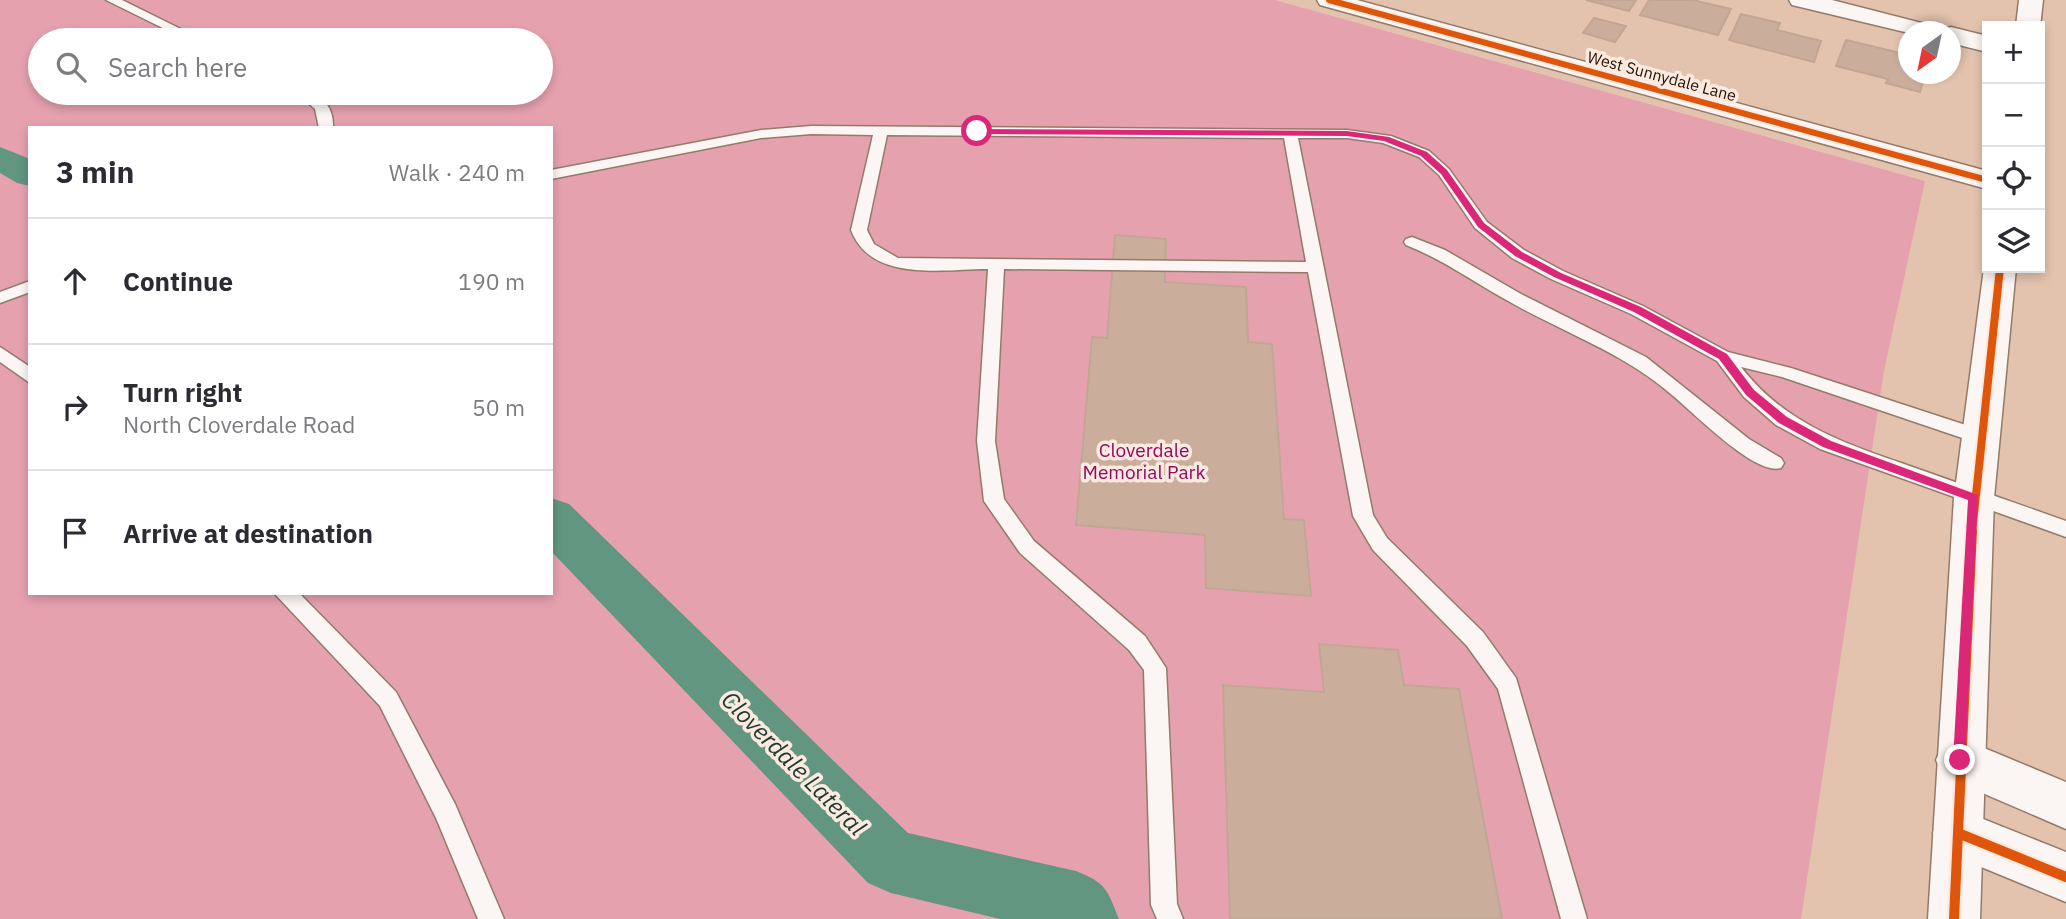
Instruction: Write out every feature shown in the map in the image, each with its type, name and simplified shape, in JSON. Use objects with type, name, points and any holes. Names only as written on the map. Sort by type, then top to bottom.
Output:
[{"type":"street","name":"West Sunnydale Lane","points":[[1329,0],[1982,179]]},
{"type":"street","points":[[1801,0],[1898,23]]},
{"type":"street","points":[[2029,21],[2031,0]]},
{"type":"street","points":[[1961,38],[1982,43]]},
{"type":"street","points":[[1954,919],[1974,498],[1999,273]]},
{"type":"street","points":[[1960,760],[2066,806]]},
{"type":"street","points":[[1958,833],[2066,877]]},
{"type":"lane","points":[[112,0],[172,28]]},
{"type":"lane","points":[[320,105],[327,118],[326,126]]},
{"type":"lane","points":[[553,175],[761,134],[811,130],[1290,133],[1347,134],[1386,139],[1424,154],[1444,172],[1481,225],[1518,254],[1558,275],[1637,310],[1723,357],[1785,372],[1980,437]]},
{"type":"lane","points":[[881,131],[859,230],[863,243],[877,256],[896,263],[1317,267]]},
{"type":"lane","points":[[1290,133],[1363,516],[1380,544],[1475,639],[1508,685],[1574,919]]},
{"type":"lane","points":[[1412,242],[1438,251],[1517,299],[1624,352],[1692,399],[1758,455],[1773,463]]},
{"type":"lane","points":[[996,264],[986,441],[994,501],[1027,547],[1137,643],[1155,668],[1164,905],[1170,919]]},
{"type":"lane","points":[[0,298],[28,287]]},
{"type":"lane","points":[[0,354],[28,375]]},
{"type":"lane","points":[[1723,357],[1750,392],[1783,420],[1827,444],[2066,529]]},
{"type":"lane","points":[[287,595],[388,699],[446,812],[491,919]]},
{"type":"green space","name":"Cloverdale Memorial Park","points":[[0,0],[1275,0],[1925,181],[1884,371],[1801,919],[0,919]]},
{"type":"building","points":[[1586,0],[1636,0],[1629,11]]},
{"type":"building","points":[[1649,0],[1692,0],[1731,9],[1718,35],[1640,15]]},
{"type":"building","points":[[1741,14],[1780,23],[1777,30],[1821,41],[1814,62],[1729,40]]},
{"type":"building","points":[[1594,18],[1626,26],[1615,42],[1583,33]]},
{"type":"building","points":[[1846,40],[1898,52],[1898,84],[1922,84],[1920,92],[1886,83],[1888,79],[1836,66]]},
{"type":"building","points":[[1115,235],[1166,239],[1165,282],[1246,287],[1248,342],[1272,344],[1284,519],[1304,520],[1311,596],[1206,588],[1205,535],[1076,525],[1092,337],[1107,338]]},
{"type":"building","points":[[1319,644],[1398,650],[1404,685],[1459,689],[1502,919],[1230,919],[1223,685],[1324,692]]},
{"type":"waterway","name":"Cloverdale Lateral","points":[[0,158],[28,174]]},
{"type":"waterway","name":"Cloverdale Lateral","points":[[553,520],[891,861],[1076,904],[1086,919]]},
{"type":"cycle path","points":[[1329,0],[1982,179]]},
{"type":"cycle path","points":[[1954,919],[1974,498],[1999,273]]},
{"type":"cycle path","points":[[1958,833],[2066,877]]},
{"type":"route","points":[[977,131],[1347,134],[1386,139],[1424,154],[1444,172],[1481,225],[1518,254],[1637,310],[1723,357],[1750,392],[1783,420],[1827,444],[1974,498],[1960,760]]}]
